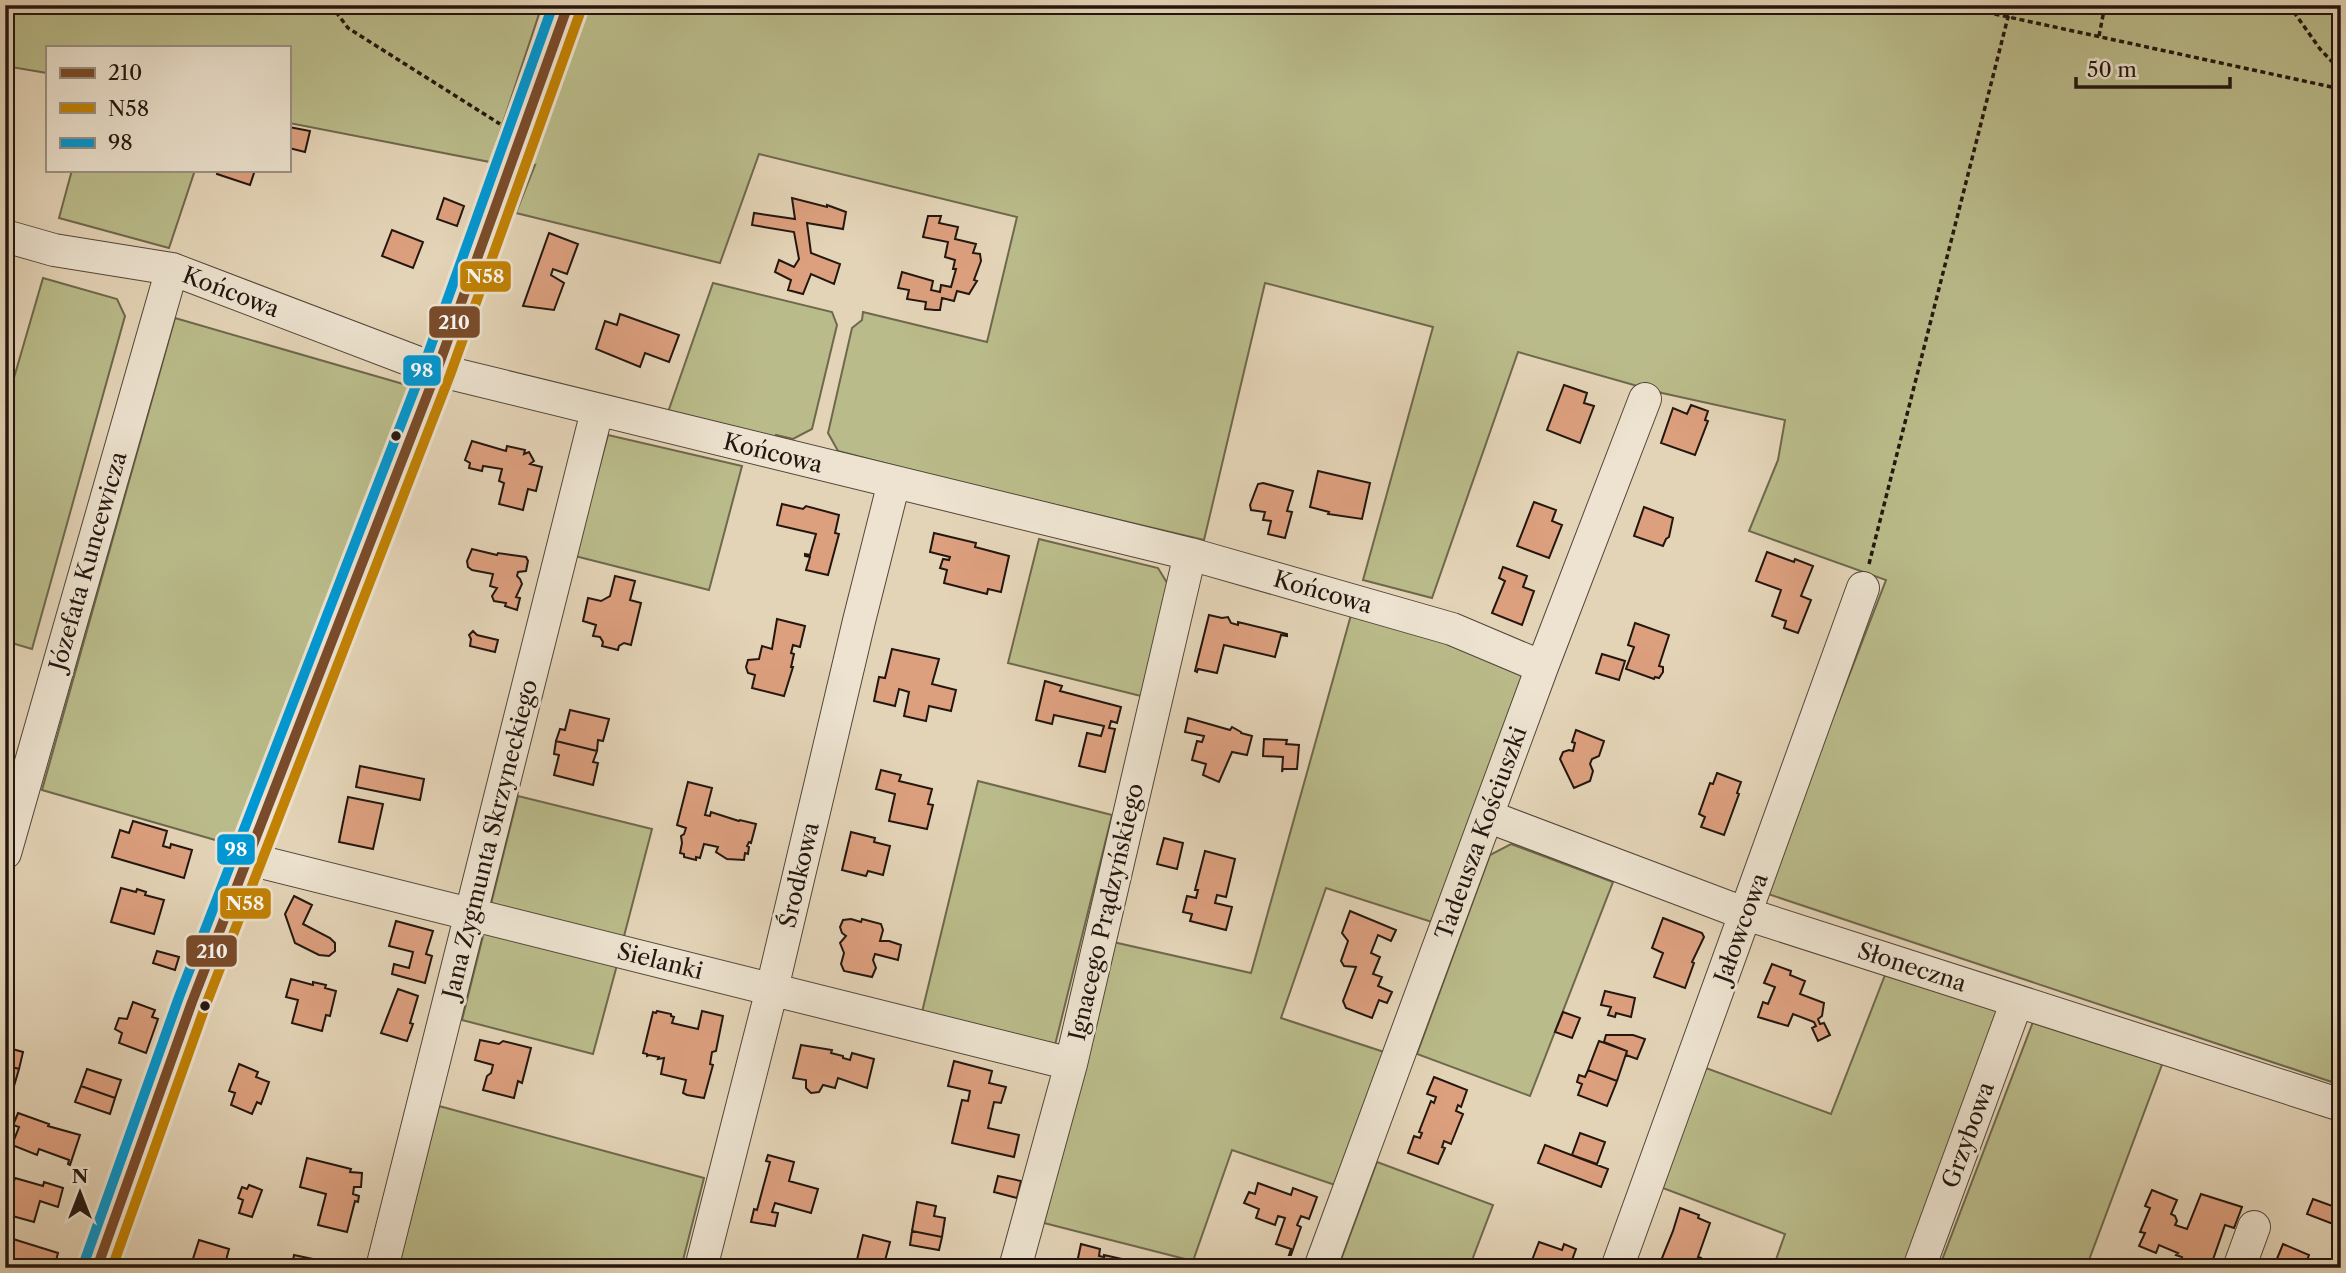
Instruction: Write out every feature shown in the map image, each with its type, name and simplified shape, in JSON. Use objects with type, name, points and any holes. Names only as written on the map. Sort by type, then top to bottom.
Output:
[{"type":"street","points":[[97,1268],[192,1002],[437,370],[568,5]]},
{"type":"street","name":"Końcowa","points":[[5,236],[54,250],[172,269],[437,370],[1191,554],[1452,629],[1542,667]]},
{"type":"street","name":"Józefata Kuncewicza","points":[[5,853],[172,269]]},
{"type":"street","name":"Tadeusza Kościuszki","points":[[1320,1268],[1542,667],[1645,399]]},
{"type":"street","name":"Jana Zygmunta Skrzyneckiego","points":[[382,1268],[597,411]]},
{"type":"street","name":"Środkowa","points":[[701,1268],[772,989],[894,482]]},
{"type":"street","name":"Ignacego Prądzyńskiego","points":[[1015,1268],[1071,1064],[1191,554]]},
{"type":"street","name":"Jałowcowa","points":[[1617,1268],[1863,588]]},
{"type":"street","name":"Słoneczna","points":[[1487,816],[1746,914],[2341,1105]]},
{"type":"street","name":"Sielanki","points":[[249,859],[1071,1064]]},
{"type":"street","name":"Grzybowa","points":[[1919,1268],[2017,1001]]},
{"type":"street","points":[[2239,1268],[2254,1227]]},
{"type":"path","points":[[331,5],[348,28],[521,138]]},
{"type":"path","points":[[1953,5],[2341,89]]},
{"type":"path","points":[[1863,588],[2008,17],[2026,5]]},
{"type":"path","points":[[2099,36],[2105,5]]},
{"type":"path","points":[[2289,5],[2320,49],[2341,71]]},
{"type":"green space","points":[[5,5],[542,5],[490,162],[290,123],[290,46],[46,46],[46,73],[5,66]]},
{"type":"green space","points":[[581,5],[2341,5],[2341,1085],[1765,893],[1886,580],[1749,531],[1778,460],[1785,420],[1662,393],[1518,352],[1432,598],[1363,580],[1433,327],[1265,283],[1204,540],[838,451],[828,433],[852,328],[862,320],[863,312],[987,342],[1017,217],[759,154],[720,263],[516,213],[535,165],[519,169]]},
{"type":"green space","points":[[71,172],[194,172],[169,248],[59,218]]},
{"type":"green space","points":[[43,278],[117,299],[125,316],[32,649],[5,641],[5,386],[11,388]]},
{"type":"green space","points":[[713,283],[832,312],[837,325],[812,429],[793,439],[776,435],[773,441],[667,415]]},
{"type":"green space","points":[[175,318],[410,386],[236,846],[42,790]]},
{"type":"green space","points":[[608,435],[742,466],[709,590],[575,556]]},
{"type":"green space","points":[[1039,539],[1158,568],[1169,586],[1141,696],[1008,663]]},
{"type":"green space","points":[[1351,615],[1415,631],[1528,673],[1435,923],[1326,888],[1281,1018],[1387,1053],[1338,1186],[1232,1150],[1193,1261],[1044,1223],[1113,942],[1251,973]]},
{"type":"green space","points":[[978,781],[1112,815],[1055,1045],[922,1012]]},
{"type":"green space","points":[[518,796],[652,829],[623,940],[490,908]]},
{"type":"green space","points":[[1511,844],[1613,882],[1530,1096],[1417,1054],[1490,855]]},
{"type":"green space","points":[[484,932],[617,965],[593,1054],[462,1020]]},
{"type":"green space","points":[[1885,975],[2001,1012],[1905,1268],[1773,1268],[1785,1234],[1660,1187],[1706,1068],[1831,1114]]},
{"type":"green space","points":[[2033,1022],[2163,1062],[2086,1268],[1939,1268]]},
{"type":"green space","points":[[439,1106],[704,1178],[681,1268],[398,1268]]},
{"type":"green space","points":[[1377,1162],[1493,1205],[1469,1268],[1338,1268]]},
{"type":"building","points":[[290,127],[310,131],[305,152],[290,148]]},
{"type":"building","points":[[218,172],[254,172],[250,185]]},
{"type":"building","points":[[444,198],[464,206],[457,226],[437,219]]},
{"type":"building","points":[[792,198],[846,212],[843,229],[807,223],[811,253],[840,264],[834,284],[811,274],[803,294],[788,290],[791,280],[775,272],[779,260],[794,267],[799,259],[794,232],[752,225],[754,213],[795,219]]},
{"type":"building","points":[[928,216],[941,216],[939,223],[958,227],[955,239],[976,244],[973,253],[980,254],[981,261],[974,280],[977,281],[969,294],[957,291],[954,301],[942,298],[940,310],[925,309],[926,302],[907,299],[909,290],[898,288],[902,272],[933,281],[931,290],[940,292],[941,285],[951,287],[956,269],[953,269],[955,260],[945,257],[948,242],[923,237]]},
{"type":"building","points":[[392,230],[423,242],[413,268],[382,256]]},
{"type":"building","points":[[549,233],[578,244],[567,274],[553,269],[551,275],[564,283],[554,310],[523,306]]},
{"type":"building","points":[[620,314],[679,335],[669,362],[645,353],[640,367],[596,349],[605,321],[617,325]]},
{"type":"building","points":[[1564,385],[1587,393],[1584,403],[1594,406],[1580,443],[1547,430]]},
{"type":"building","points":[[1691,405],[1708,411],[1705,420],[1708,421],[1695,455],[1661,443],[1673,408],[1687,414]]},
{"type":"building","points":[[472,441],[506,451],[507,446],[525,450],[524,454],[529,452],[534,461],[530,464],[542,467],[536,491],[528,489],[523,510],[499,504],[504,483],[499,481],[502,469],[483,466],[482,471],[469,468],[470,463],[465,460]]},
{"type":"building","points":[[1318,471],[1370,483],[1362,519],[1328,514],[1329,512],[1310,507]]},
{"type":"building","points":[[1258,484],[1293,491],[1287,511],[1292,512],[1285,538],[1268,534],[1271,521],[1263,520],[1265,512],[1251,510],[1250,505]]},
{"type":"building","points":[[1534,502],[1556,510],[1552,521],[1562,525],[1549,558],[1517,546]]},
{"type":"building","points":[[782,504],[803,509],[806,506],[839,515],[835,533],[839,534],[828,575],[806,570],[810,557],[805,554],[810,555],[816,534],[777,525]]},
{"type":"building","points":[[1644,507],[1673,518],[1669,537],[1663,546],[1634,536]]},
{"type":"building","points":[[934,533],[976,543],[975,547],[1009,556],[1001,592],[988,589],[987,594],[944,583],[947,570],[940,568],[943,559],[949,560],[950,557],[930,552]]},
{"type":"building","points":[[472,549],[497,555],[526,557],[526,571],[518,572],[517,576],[522,584],[516,597],[520,598],[517,610],[505,606],[506,603],[494,601],[492,596],[497,588],[490,586],[493,574],[468,567],[467,561]]},
{"type":"building","points":[[1767,552],[1813,566],[1801,596],[1811,600],[1798,633],[1784,628],[1786,621],[1772,616],[1781,590],[1756,581]]},
{"type":"building","points":[[1503,567],[1527,576],[1523,587],[1534,591],[1522,625],[1492,613],[1505,581],[1499,578]]},
{"type":"building","points":[[615,576],[635,581],[630,600],[641,603],[631,645],[624,643],[618,650],[602,646],[600,637],[593,636],[596,625],[583,621],[588,598],[601,601],[610,596]]},
{"type":"building","points":[[1209,615],[1228,617],[1231,623],[1238,625],[1238,622],[1287,636],[1281,635],[1275,657],[1224,645],[1217,673],[1198,669],[1197,672],[1195,671]]},
{"type":"building","points":[[777,619],[805,626],[800,647],[793,645],[793,667],[784,696],[752,688],[755,675],[748,673],[746,667],[748,660],[759,659],[762,646],[772,649]]},
{"type":"building","points":[[1635,623],[1669,635],[1659,666],[1663,667],[1663,672],[1659,678],[1654,679],[1626,669],[1634,647],[1628,645]]},
{"type":"building","points":[[473,631],[477,635],[498,640],[495,652],[470,646],[469,635]]},
{"type":"building","points":[[892,649],[939,659],[932,684],[956,690],[951,711],[929,706],[926,721],[904,716],[909,692],[899,689],[895,706],[874,701],[879,677],[885,678]]},
{"type":"building","points":[[1602,654],[1625,661],[1619,680],[1596,673]]},
{"type":"building","points":[[1045,681],[1062,686],[1060,691],[1121,707],[1117,723],[1111,721],[1109,728],[1115,729],[1105,772],[1079,766],[1087,733],[1101,736],[1104,726],[1054,715],[1052,724],[1036,720]]},
{"type":"building","points":[[570,710],[609,719],[603,741],[598,740],[597,751],[556,741],[560,729],[565,730]]},
{"type":"building","points":[[1188,718],[1230,730],[1232,727],[1252,736],[1247,755],[1232,752],[1219,782],[1203,775],[1206,764],[1192,760],[1197,741],[1202,742],[1204,736],[1185,732]]},
{"type":"building","points":[[1576,730],[1604,741],[1599,756],[1592,759],[1590,764],[1593,771],[1590,781],[1574,788],[1560,759],[1563,752],[1573,751],[1575,743],[1572,742]]},
{"type":"building","points":[[1264,739],[1287,740],[1286,744],[1299,745],[1297,769],[1283,769],[1282,772],[1283,757],[1263,756]]},
{"type":"building","points":[[556,741],[597,751],[593,762],[598,763],[593,785],[554,775],[559,755],[554,754]]},
{"type":"building","points":[[360,766],[424,779],[420,800],[356,787]]},
{"type":"building","points":[[881,770],[901,775],[899,781],[932,789],[928,804],[933,805],[927,829],[889,821],[895,794],[876,789]]},
{"type":"building","points":[[1717,773],[1741,782],[1724,835],[1701,827],[1705,817],[1699,814],[1710,783],[1713,784]]},
{"type":"building","points":[[688,782],[712,788],[705,815],[710,816],[711,812],[756,824],[744,860],[727,859],[716,852],[718,847],[704,844],[700,858],[696,857],[696,860],[680,853],[681,836],[686,828],[677,825]]},
{"type":"building","points":[[348,797],[383,804],[373,849],[339,842]]},
{"type":"building","points":[[133,821],[167,831],[163,846],[170,848],[171,844],[192,850],[184,878],[112,857],[120,830],[129,833]]},
{"type":"building","points":[[851,832],[875,838],[874,842],[890,846],[883,875],[868,871],[866,876],[842,870]]},
{"type":"building","points":[[1164,838],[1183,843],[1177,869],[1157,864]]},
{"type":"building","points":[[1205,851],[1235,859],[1226,897],[1217,895],[1215,903],[1232,907],[1226,930],[1190,921],[1192,914],[1183,912],[1187,896],[1196,898],[1198,890],[1195,890]]},
{"type":"building","points":[[121,888],[136,892],[137,889],[146,892],[145,895],[164,900],[154,934],[111,922]]},
{"type":"building","points":[[294,896],[312,905],[303,924],[335,943],[335,951],[329,956],[319,955],[295,943],[285,914]]},
{"type":"building","points":[[1350,911],[1396,930],[1391,941],[1378,935],[1371,953],[1380,957],[1373,974],[1382,977],[1378,986],[1392,992],[1387,1003],[1379,1000],[1372,1018],[1346,1008],[1343,1001],[1356,967],[1344,966],[1341,961],[1348,941],[1342,933]]},
{"type":"building","points":[[1663,918],[1702,933],[1704,937],[1692,962],[1694,963],[1685,988],[1654,977],[1663,953],[1652,948]]},
{"type":"building","points":[[843,920],[881,924],[883,930],[880,941],[901,945],[898,960],[875,954],[873,960],[876,968],[872,977],[844,971],[841,964],[844,953],[840,943],[846,936],[840,927]]},
{"type":"building","points":[[396,921],[433,931],[426,954],[432,956],[425,983],[392,974],[394,964],[409,968],[413,952],[389,946]]},
{"type":"building","points":[[157,951],[179,957],[175,970],[153,963]]},
{"type":"building","points":[[1772,964],[1791,971],[1790,975],[1805,981],[1800,994],[1824,1003],[1822,1016],[1818,1019],[1820,1024],[1824,1023],[1830,1035],[1818,1041],[1812,1028],[1816,1026],[1814,1022],[1793,1014],[1788,1026],[1758,1017],[1763,1002],[1768,1004],[1775,987],[1764,983]]},
{"type":"building","points":[[291,979],[313,985],[313,982],[326,985],[325,988],[336,991],[330,1016],[326,1015],[322,1031],[292,1023],[298,1000],[286,997]]},
{"type":"building","points":[[398,989],[418,996],[407,1041],[381,1033]]},
{"type":"building","points":[[1605,991],[1635,998],[1631,1017],[1616,1013],[1615,1017],[1608,1015],[1611,1007],[1601,1005]]},
{"type":"building","points":[[133,1002],[155,1010],[152,1017],[158,1019],[146,1053],[119,1043],[122,1033],[115,1029],[119,1018],[127,1019]]},
{"type":"building","points":[[702,1011],[723,1016],[716,1051],[712,1052],[710,1064],[713,1065],[704,1098],[683,1093],[686,1080],[661,1074],[664,1058],[658,1059],[659,1057],[643,1053],[653,1012],[671,1014],[674,1017],[672,1023],[698,1029]]},
{"type":"building","points":[[1563,1012],[1580,1018],[1572,1038],[1555,1032]]},
{"type":"building","points":[[1606,1035],[1633,1035],[1645,1039],[1637,1059],[1626,1055],[1627,1051],[1604,1042]]},
{"type":"building","points":[[480,1040],[499,1044],[503,1041],[531,1048],[522,1083],[518,1081],[514,1098],[483,1090],[493,1065],[475,1060]]},
{"type":"building","points":[[1599,1041],[1627,1051],[1617,1081],[1588,1070]]},
{"type":"building","points":[[801,1045],[832,1050],[831,1053],[850,1060],[852,1053],[874,1059],[867,1088],[838,1078],[835,1088],[823,1085],[819,1092],[811,1093],[806,1088],[806,1080],[793,1078]]},
{"type":"building","points":[[5,1047],[23,1052],[19,1069],[5,1065]]},
{"type":"building","points":[[954,1061],[992,1071],[989,1083],[1006,1087],[1001,1103],[994,1102],[988,1128],[1019,1135],[1014,1157],[952,1143],[962,1100],[968,1101],[970,1091],[948,1086]]},
{"type":"building","points":[[239,1064],[258,1072],[256,1077],[269,1082],[261,1104],[257,1102],[252,1114],[231,1105],[235,1093],[229,1091]]},
{"type":"building","points":[[5,1065],[19,1069],[14,1086],[5,1083]]},
{"type":"building","points":[[87,1069],[121,1080],[115,1098],[81,1086]]},
{"type":"building","points":[[1588,1070],[1617,1081],[1607,1106],[1578,1095],[1582,1084],[1577,1082],[1579,1075],[1585,1077]]},
{"type":"building","points":[[1434,1077],[1467,1090],[1461,1107],[1458,1105],[1456,1111],[1463,1114],[1451,1144],[1444,1141],[1442,1147],[1445,1148],[1438,1164],[1408,1153],[1414,1136],[1420,1138],[1422,1133],[1419,1132],[1431,1101],[1434,1103],[1436,1097],[1427,1094]]},
{"type":"building","points":[[81,1086],[115,1098],[110,1114],[75,1102]]},
{"type":"building","points":[[18,1113],[49,1124],[48,1126],[80,1135],[70,1165],[69,1160],[39,1149],[37,1155],[12,1145],[19,1127],[13,1125]]},
{"type":"building","points":[[1580,1133],[1605,1142],[1597,1164],[1572,1155]]},
{"type":"building","points":[[1545,1145],[1608,1169],[1601,1187],[1538,1163]]},
{"type":"building","points":[[768,1155],[794,1162],[789,1181],[818,1189],[811,1213],[775,1203],[772,1212],[778,1213],[775,1226],[751,1222],[770,1162],[766,1161]]},
{"type":"building","points":[[307,1158],[351,1169],[350,1172],[362,1173],[361,1187],[354,1187],[353,1194],[359,1196],[358,1202],[355,1201],[347,1232],[318,1225],[326,1194],[300,1187]]},
{"type":"building","points":[[998,1176],[1021,1181],[1017,1198],[994,1192]]},
{"type":"building","points":[[15,1178],[43,1186],[44,1182],[63,1188],[58,1207],[40,1201],[34,1222],[5,1214],[5,1188],[11,1190]]},
{"type":"building","points":[[1258,1183],[1291,1195],[1293,1188],[1317,1197],[1309,1219],[1301,1216],[1297,1225],[1301,1227],[1291,1255],[1291,1249],[1276,1244],[1285,1218],[1278,1216],[1275,1225],[1256,1218],[1259,1209],[1244,1203],[1249,1192],[1255,1194]]},
{"type":"building","points":[[249,1185],[262,1190],[252,1217],[239,1213],[243,1200],[238,1198],[242,1187],[247,1189]]},
{"type":"building","points":[[2152,1190],[2177,1200],[2171,1214],[2177,1221],[2175,1225],[2187,1229],[2201,1194],[2242,1207],[2234,1228],[2225,1225],[2210,1268],[2178,1268],[2182,1257],[2176,1255],[2178,1253],[2159,1245],[2156,1253],[2139,1246],[2145,1233],[2140,1232],[2150,1208],[2145,1206]]},
{"type":"building","points":[[2313,1199],[2338,1208],[2333,1224],[2307,1214]]},
{"type":"building","points":[[917,1202],[936,1206],[934,1216],[945,1218],[942,1237],[912,1231]]},
{"type":"building","points":[[1680,1208],[1699,1215],[1698,1218],[1710,1223],[1698,1257],[1701,1258],[1698,1268],[1658,1268],[1673,1231]]},
{"type":"building","points":[[912,1231],[942,1237],[939,1250],[910,1245]]},
{"type":"building","points":[[863,1235],[890,1242],[883,1268],[855,1268]]},
{"type":"building","points":[[13,1239],[58,1253],[54,1268],[5,1268],[5,1258],[8,1259]]},
{"type":"building","points":[[199,1240],[229,1249],[224,1268],[190,1268]]},
{"type":"building","points":[[1539,1242],[1562,1250],[1564,1244],[1576,1249],[1569,1268],[1529,1268]]},
{"type":"building","points":[[1081,1244],[1100,1249],[1099,1256],[1122,1259],[1120,1268],[1057,1268],[1059,1261],[1080,1267],[1081,1261],[1078,1258]]},
{"type":"building","points":[[2283,1244],[2309,1255],[2304,1268],[2274,1266]]},
{"type":"building","points":[[294,1255],[327,1262],[325,1268],[295,1268],[296,1266],[292,1265]]},
{"type":"transit line","name":"98","points":[[84,1263],[179,997],[424,365],[553,5]]},
{"type":"transit line","name":"210","points":[[97,1268],[192,1002],[437,370],[568,5]]},
{"type":"transit line","name":"N58","points":[[112,1268],[205,1007],[450,375],[581,10]]}]
